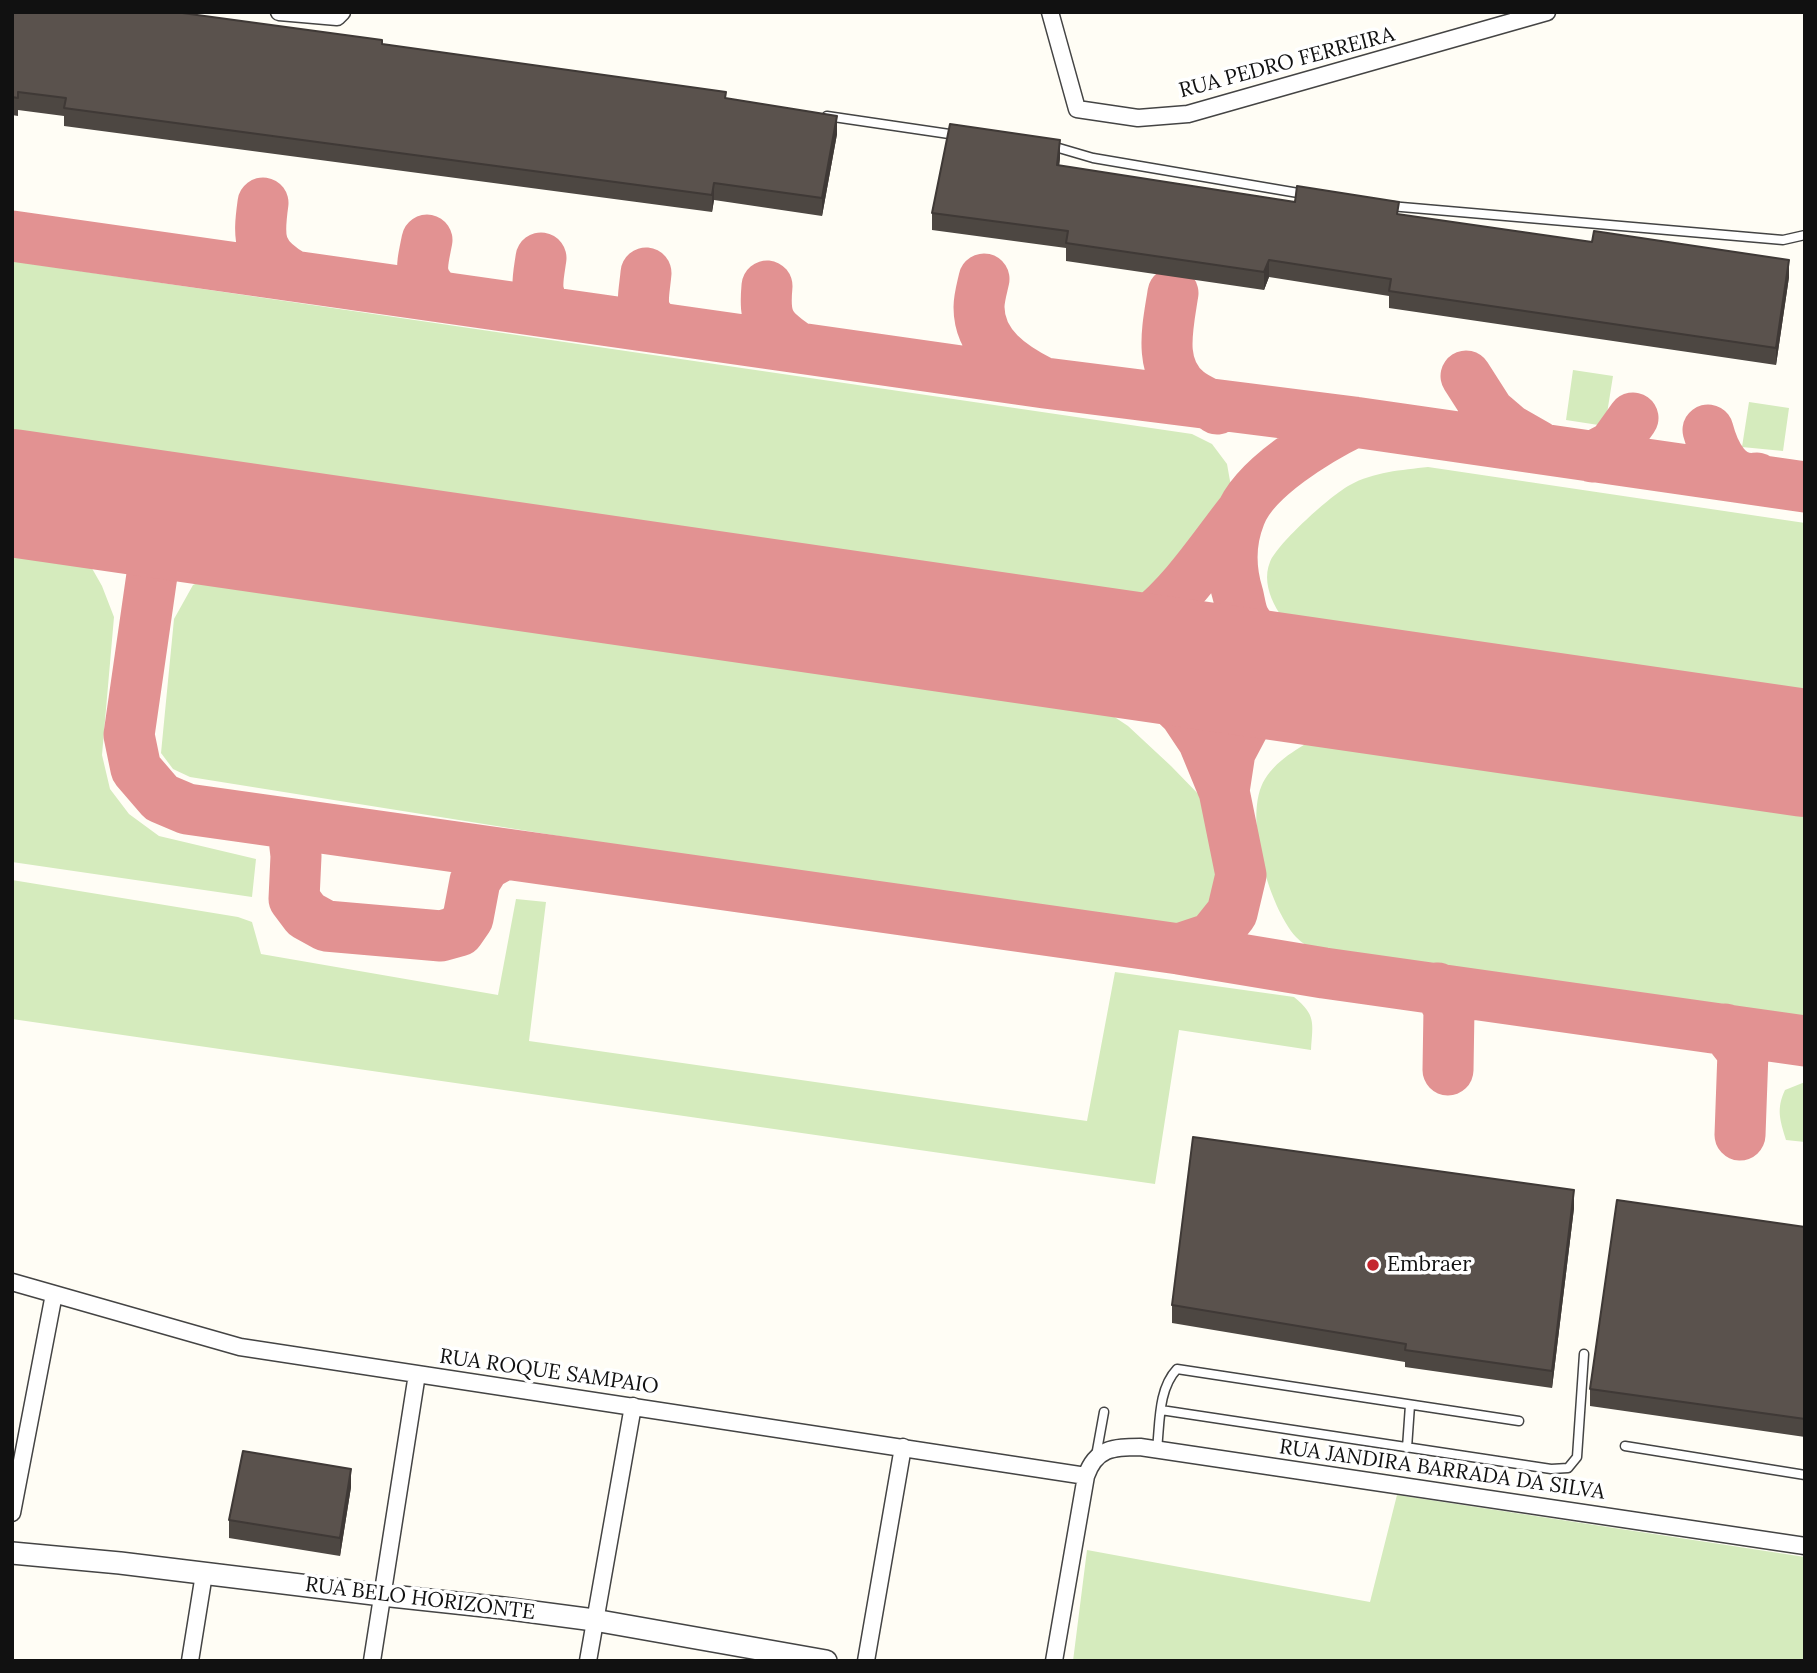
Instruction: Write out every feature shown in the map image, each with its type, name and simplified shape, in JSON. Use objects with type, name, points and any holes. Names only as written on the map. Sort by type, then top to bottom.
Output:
[{"type":"street","points":[[279,12],[337,17],[342,12]]},
{"type":"street","name":"RUA PEDRO FERREIRA","points":[[1050,12],[1077,109],[1138,118],[1188,114],[1547,12]]},
{"type":"street","name":"RUA ROQUE SAMPAIO","points":[[12,1282],[240,1348],[1086,1476]]},
{"type":"street","points":[[12,1513],[54,1294]]},
{"type":"street","points":[[372,1661],[417,1374]]},
{"type":"street","points":[[587,1661],[633,1406]]},
{"type":"street","points":[[866,1661],[903,1447]]},
{"type":"street","name":"RUA JANDIRA BARRADA DA SILVA","points":[[1096,1456],[1116,1447],[1157,1449],[1805,1546]]},
{"type":"street","points":[[1054,1661],[1086,1476],[1096,1456]]},
{"type":"street","name":"RUA BELO HORIZONTE","points":[[12,1553],[120,1563],[594,1620],[826,1661]]},
{"type":"street","points":[[190,1661],[204,1574]]},
{"type":"lane","points":[[820,115],[963,136]]},
{"type":"lane","points":[[1040,144],[1064,148],[1093,158],[1312,195]]},
{"type":"lane","points":[[1381,206],[1783,240],[1805,235]]},
{"type":"lane","points":[[1161,1410],[1551,1469],[1568,1468],[1577,1457],[1584,1354]]},
{"type":"lane","points":[[1157,1449],[1168,1378],[1177,1369],[1519,1421]]},
{"type":"lane","points":[[1408,1448],[1410,1405]]},
{"type":"lane","points":[[1096,1456],[1104,1412]]},
{"type":"lane","points":[[1625,1447],[1805,1475]]},
{"type":"green space","points":[[12,261],[1192,434],[1212,444],[1227,464],[1232,492],[1223,519],[1163,593],[1144,607],[1114,614],[1082,612],[12,458]]},
{"type":"green space","points":[[1573,370],[1613,376],[1605,426],[1566,420]]},
{"type":"green space","points":[[1749,402],[1789,408],[1783,451],[1742,447]]},
{"type":"green space","points":[[1428,467],[1805,523],[1805,719],[1329,650],[1300,637],[1279,613],[1267,582],[1270,562],[1283,543],[1306,520],[1350,485],[1378,474]]},
{"type":"green space","points":[[12,546],[85,556],[102,586],[114,617],[102,755],[110,789],[129,814],[159,836],[256,859],[252,897],[12,862]]},
{"type":"green space","points":[[213,575],[1062,693],[1092,702],[1128,726],[1206,802],[1222,838],[1228,884],[1219,911],[1200,929],[1178,935],[190,777],[173,769],[161,753],[174,619],[193,585]]},
{"type":"green space","points":[[1324,733],[1805,802],[1805,1026],[1344,959],[1306,945],[1286,923],[1268,883],[1256,815],[1259,795],[1271,771],[1292,753]]},
{"type":"green space","points":[[12,880],[238,917],[252,922],[261,954],[498,995],[516,899],[546,902],[529,1041],[1087,1121],[1115,972],[1294,997],[1310,1014],[1312,1020],[1311,1050],[1179,1030],[1155,1184],[12,1019]]},
{"type":"green space","points":[[1805,1082],[1805,1142],[1786,1140],[1780,1115],[1782,1097],[1785,1090]]},
{"type":"green space","points":[[1397,1495],[1805,1557],[1805,1661],[1073,1661],[1087,1550],[1370,1602]]},
{"type":"building","points":[[12,12],[175,12],[726,92],[725,98],[837,116],[822,198],[714,183],[712,195],[64,108],[66,98],[18,92],[18,98],[12,97]]},
{"type":"building","points":[[950,124],[1060,140],[1057,165],[1295,202],[1297,186],[1399,202],[1397,214],[1592,242],[1594,231],[1789,260],[1776,348],[1389,291],[1391,279],[1269,260],[1264,272],[1066,243],[1068,231],[932,213]]},
{"type":"building","name":"Embraer","points":[[1193,1137],[1574,1190],[1552,1371],[1405,1350],[1406,1344],[1172,1305]]},
{"type":"building","points":[[1617,1200],[1805,1227],[1805,1419],[1590,1389]]},
{"type":"building","points":[[243,1451],[351,1469],[340,1538],[229,1520]]},
{"type":"taxiway","points":[[263,203],[263,245],[272,260],[292,275]]},
{"type":"taxiway","points":[[12,236],[1045,383],[1354,422],[1805,487]]},
{"type":"taxiway","points":[[427,240],[424,277],[438,296]]},
{"type":"taxiway","points":[[541,258],[539,293],[549,312]]},
{"type":"taxiway","points":[[646,273],[643,297],[645,310],[660,328]]},
{"type":"taxiway","points":[[984,279],[979,307],[980,321],[985,333],[1009,362],[1042,382]]},
{"type":"taxiway","points":[[767,286],[766,307],[770,322],[797,347]]},
{"type":"taxiway","points":[[1173,293],[1167,332],[1168,359],[1172,371],[1188,392],[1217,409]]},
{"type":"taxiway","points":[[1466,376],[1489,412],[1510,430],[1538,446]]},
{"type":"taxiway","points":[[1592,457],[1613,446],[1633,418]]},
{"type":"taxiway","points":[[1179,949],[1212,938],[1232,913],[1241,875],[1224,791],[1230,752],[1248,718],[1272,697],[1301,685],[1377,691],[1312,675],[1276,657],[1247,624],[1232,565],[1237,526],[1247,502],[1289,461],[1354,422]]},
{"type":"taxiway","points":[[1708,430],[1718,457],[1730,471],[1738,476],[1757,478]]},
{"type":"taxiway","points":[[121,508],[143,528],[155,554],[129,735],[136,769],[161,798],[187,809],[1179,949],[1324,973],[1805,1041]]},
{"type":"taxiway","points":[[1224,791],[1203,740],[1185,713],[1154,683],[1118,660],[1075,647],[1122,635],[1147,622],[1185,585],[1240,514]]},
{"type":"taxiway","points":[[155,554],[168,534],[197,519]]},
{"type":"taxiway","points":[[288,824],[294,838],[296,856],[294,899],[306,915],[326,926],[441,936],[459,931],[468,918],[475,881],[485,865],[505,854]]},
{"type":"taxiway","points":[[1438,988],[1449,1009],[1448,1070]]},
{"type":"taxiway","points":[[1725,1029],[1743,1052],[1740,1135]]},
{"type":"runway","points":[[12,493],[1805,753]]},
{"type":"place","name":"Embraer","points":[[1373,1265]]}]
